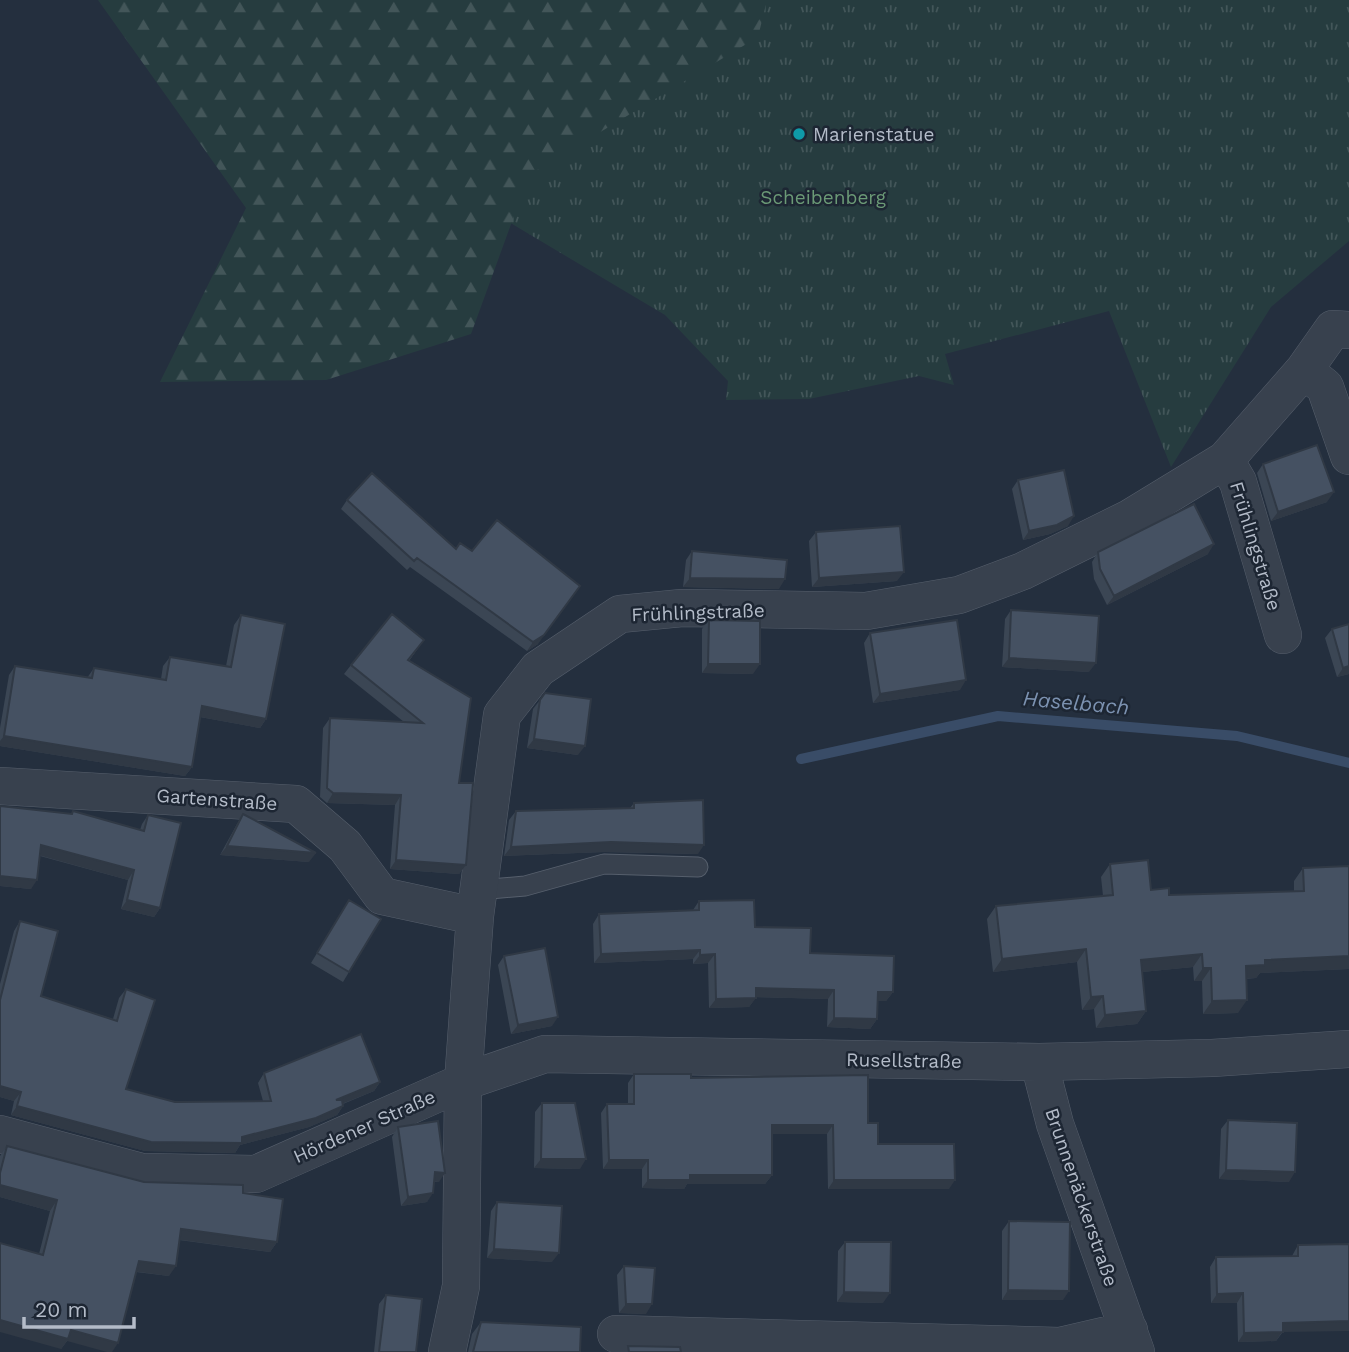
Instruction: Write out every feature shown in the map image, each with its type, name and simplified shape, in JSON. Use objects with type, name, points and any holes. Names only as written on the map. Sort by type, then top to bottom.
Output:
[{"type":"street","name":"Frühlingstraße","points":[[463,1082],[477,903],[502,715],[538,669],[620,614],[682,608],[866,611],[959,594],[1023,571],[1130,518],[1225,460],[1344,325]]},
{"type":"street","points":[[1304,370],[1325,387],[1349,456]]},
{"type":"street","name":"Frühlingstraße","points":[[1225,460],[1238,481],[1283,635]]},
{"type":"street","name":"Gartenstraße","points":[[0,786],[296,804],[345,846],[382,896],[477,903]]},
{"type":"street","name":"Rusellstraße","points":[[463,1082],[545,1054],[1038,1062],[1212,1058],[1349,1049]]},
{"type":"street","name":"Brunnenäckerstraße","points":[[616,1334],[1060,1346],[1133,1341],[1055,1124],[1038,1062]]},
{"type":"street","name":"Hördener Straße","points":[[0,1134],[142,1172],[257,1174],[463,1082],[461,1286],[447,1352]]},
{"type":"lane","points":[[477,903],[525,886],[604,864],[698,866]]},
{"type":"green space","points":[[98,0],[767,0],[758,37],[529,175],[471,334],[326,380],[160,382],[246,208]]},
{"type":"green space","name":"Scheibenberg","points":[[381,0],[1349,0],[1349,241],[1271,307],[1171,467],[1109,311],[945,354],[954,385],[919,376],[809,399],[726,400],[728,381],[665,315],[465,196]]},
{"type":"building","points":[[1317,445],[1334,492],[1278,512],[1263,464]]},
{"type":"building","points":[[1064,470],[1074,516],[1057,525],[1029,531],[1018,480]]},
{"type":"building","points":[[372,473],[456,549],[460,543],[472,551],[497,520],[580,586],[544,635],[533,642],[417,558],[414,561],[347,500]]},
{"type":"building","points":[[1194,504],[1214,544],[1114,596],[1100,569],[1098,552]]},
{"type":"building","points":[[900,526],[904,572],[819,578],[816,532]]},
{"type":"building","points":[[692,551],[787,560],[785,579],[690,578]]},
{"type":"building","points":[[1011,610],[1099,616],[1096,663],[1009,658]]},
{"type":"building","points":[[392,614],[424,640],[408,660],[471,698],[459,783],[473,783],[466,865],[396,860],[401,795],[333,793],[327,788],[330,718],[423,723],[351,665]]},
{"type":"building","points":[[241,615],[285,624],[266,719],[202,706],[192,767],[4,736],[15,666],[92,678],[94,668],[166,680],[170,657],[231,667]]},
{"type":"building","points":[[709,620],[760,621],[760,664],[708,664]]},
{"type":"building","points":[[957,620],[966,680],[880,694],[870,633]]},
{"type":"building","points":[[1349,624],[1349,666],[1343,668],[1332,629]]},
{"type":"building","points":[[545,693],[591,699],[585,746],[534,739],[540,700]]},
{"type":"building","points":[[703,800],[704,845],[611,842],[511,847],[516,811],[634,808],[634,803]]},
{"type":"building","points":[[0,806],[72,814],[73,811],[144,831],[148,815],[181,823],[160,908],[127,900],[134,870],[41,845],[37,880],[0,876]]},
{"type":"building","points":[[243,814],[316,853],[227,846]]},
{"type":"building","points":[[1148,860],[1151,890],[1169,888],[1169,895],[1304,891],[1303,868],[1349,866],[1349,956],[1265,960],[1265,965],[1246,966],[1247,1000],[1212,1001],[1211,968],[1203,968],[1202,954],[1141,960],[1146,1011],[1105,1015],[1103,996],[1091,997],[1086,949],[1002,959],[996,906],[1113,895],[1110,864]]},
{"type":"building","points":[[349,900],[381,919],[349,972],[317,953]]},
{"type":"building","points":[[754,900],[755,927],[811,928],[810,953],[894,956],[893,992],[878,992],[877,1019],[834,1018],[834,990],[756,988],[756,998],[716,999],[715,954],[700,955],[700,950],[601,954],[599,914],[699,910],[699,901]]},
{"type":"building","points":[[20,921],[58,931],[41,996],[117,1021],[126,989],[155,1000],[126,1089],[175,1102],[271,1101],[264,1073],[361,1034],[380,1082],[336,1100],[342,1100],[343,1106],[316,1118],[242,1137],[242,1143],[151,1142],[17,1106],[21,1092],[0,1086],[0,1000]]},
{"type":"building","points":[[545,948],[558,1017],[518,1025],[504,956]]},
{"type":"building","points":[[634,1074],[691,1074],[691,1078],[868,1075],[868,1123],[878,1123],[878,1144],[954,1144],[955,1180],[834,1180],[833,1125],[772,1125],[772,1175],[690,1175],[690,1180],[648,1180],[648,1160],[609,1160],[607,1104],[634,1104]]},
{"type":"building","points":[[542,1103],[575,1103],[586,1159],[541,1159]]},
{"type":"building","points":[[1228,1120],[1297,1123],[1295,1172],[1226,1170]]},
{"type":"building","points":[[438,1121],[445,1173],[435,1172],[433,1193],[408,1197],[398,1127]]},
{"type":"building","points":[[7,1146],[144,1182],[243,1185],[243,1193],[283,1199],[277,1242],[181,1229],[176,1266],[139,1261],[118,1343],[71,1330],[68,1339],[0,1320],[0,1243],[43,1255],[57,1200],[0,1185],[0,1173]]},
{"type":"building","points":[[497,1202],[562,1206],[559,1253],[494,1249]]},
{"type":"building","points":[[1009,1221],[1070,1222],[1069,1291],[1008,1290]]},
{"type":"building","points":[[845,1242],[891,1242],[890,1293],[844,1292]]},
{"type":"building","points":[[1349,1244],[1349,1321],[1283,1323],[1283,1332],[1244,1333],[1243,1293],[1217,1294],[1216,1257],[1298,1256],[1298,1245]]},
{"type":"building","points":[[624,1266],[655,1268],[652,1304],[626,1304]]},
{"type":"building","points":[[386,1295],[422,1299],[416,1352],[379,1352]]},
{"type":"building","points":[[481,1322],[581,1327],[580,1352],[473,1352]]},
{"type":"building","points":[[628,1346],[680,1347],[681,1352],[629,1352]]},
{"type":"waterway","name":"Haselbach","points":[[801,759],[998,716],[1237,736],[1349,763]]},
{"type":"place","name":"Marienstatue","points":[[799,134]]}]
